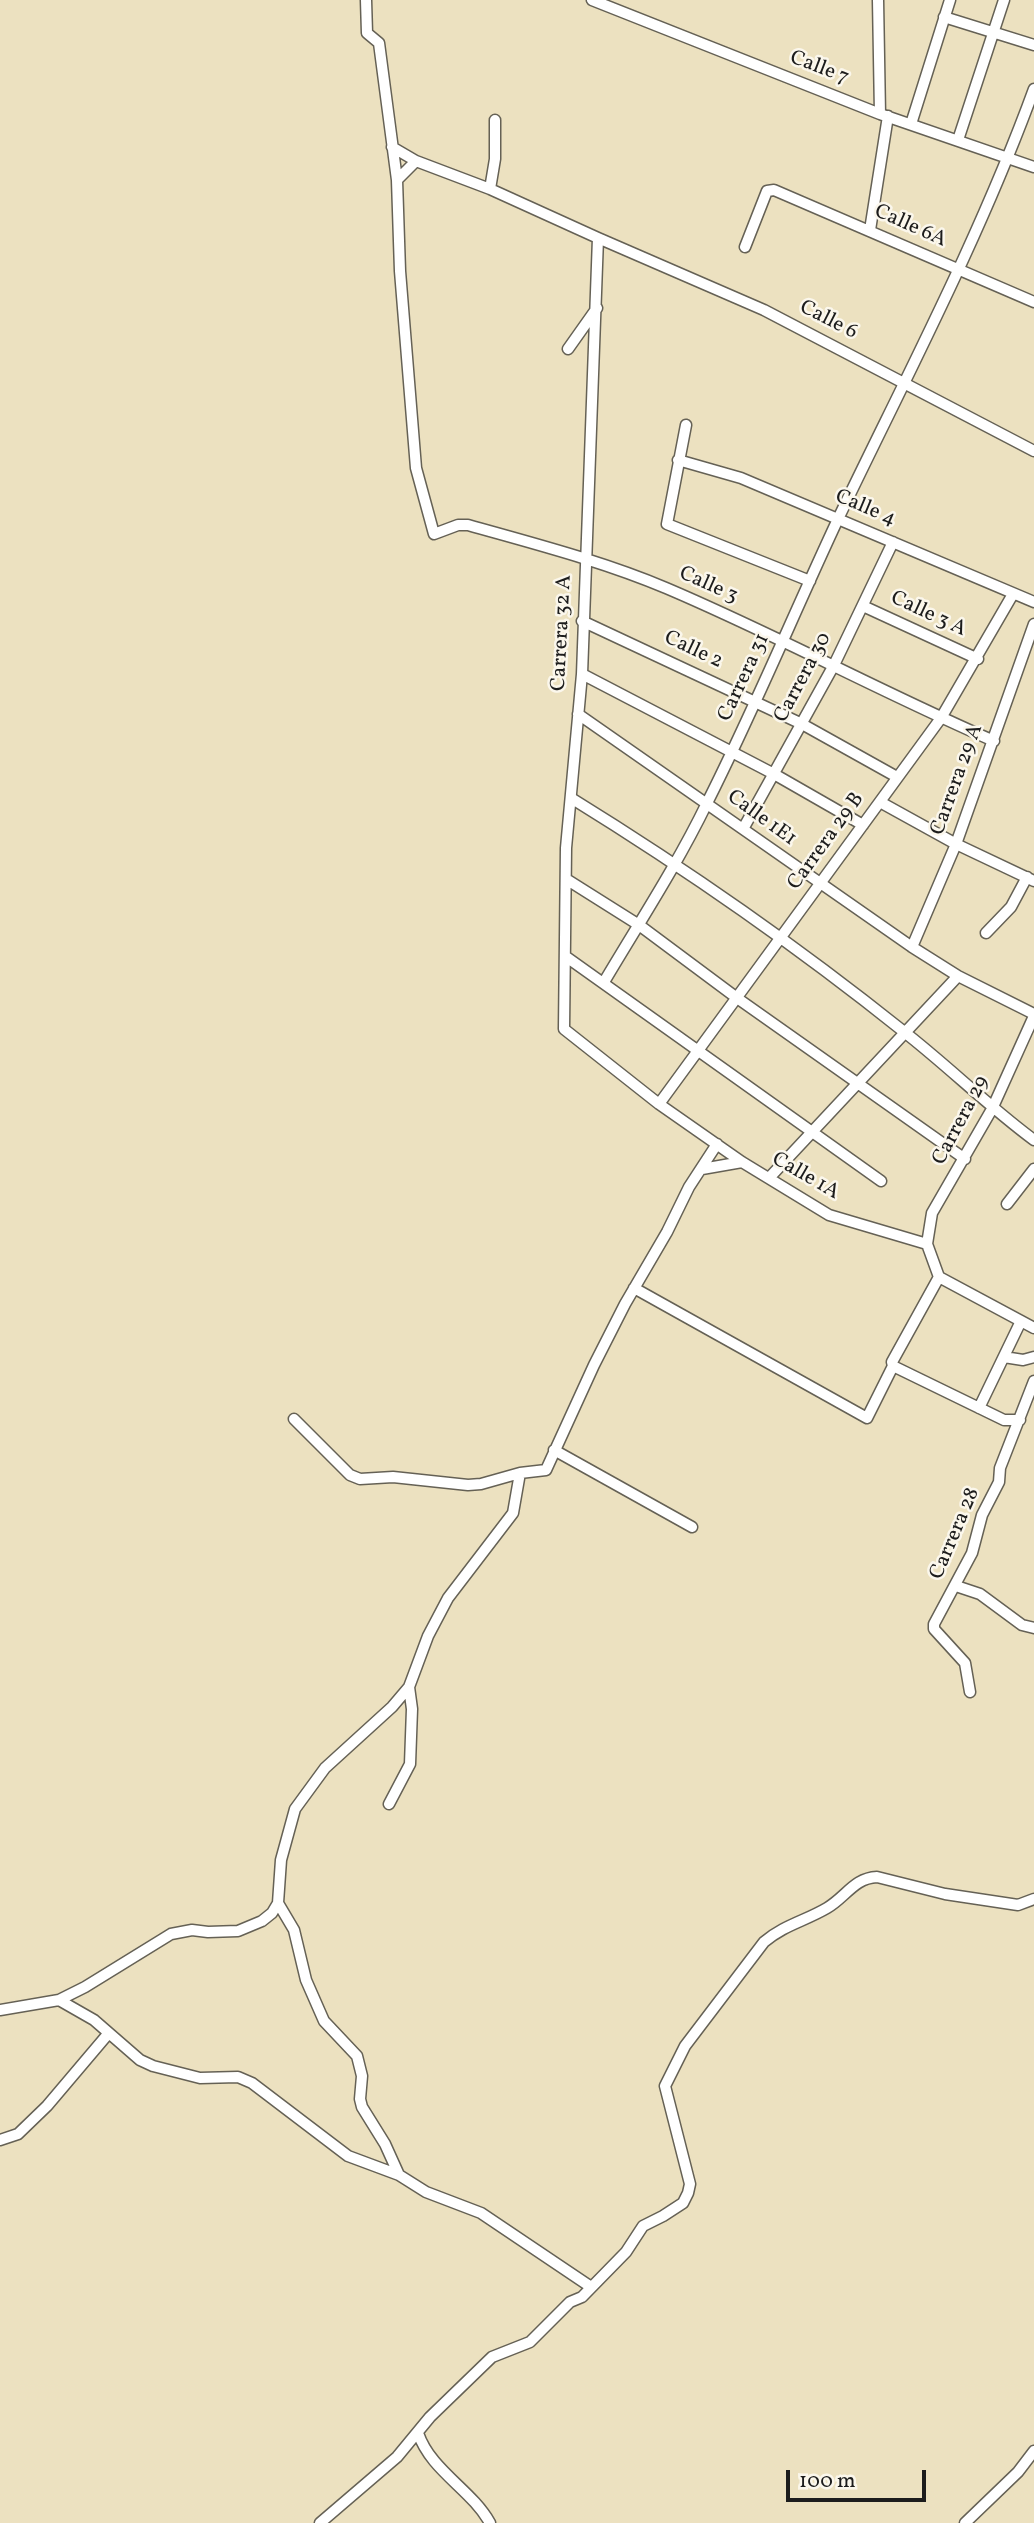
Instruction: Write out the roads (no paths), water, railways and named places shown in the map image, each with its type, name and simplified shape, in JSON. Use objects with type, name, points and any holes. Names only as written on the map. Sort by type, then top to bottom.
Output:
[{"type":"street","points":[[366,0],[367,33],[379,44],[397,180]]},
{"type":"street","name":"Calle 7","points":[[592,0],[884,115],[1034,167]]},
{"type":"street","points":[[870,230],[884,115],[878,0]]},
{"type":"street","points":[[911,124],[950,0]]},
{"type":"street","points":[[957,140],[1004,0]]},
{"type":"street","points":[[944,17],[1034,45]]},
{"type":"street","points":[[905,382],[1009,158],[1034,89]]},
{"type":"street","points":[[490,189],[495,159],[495,120]]},
{"type":"street","name":"Calle 6","points":[[392,147],[416,161],[490,189],[764,310],[1034,451]]},
{"type":"street","points":[[397,180],[416,161]]},
{"type":"street","name":"Calle 3","points":[[397,180],[400,271],[416,468],[434,534],[458,524],[468,525],[586,559],[663,587],[783,640],[941,718],[994,740]]},
{"type":"street","name":"Calle 6A","points":[[745,247],[770,189],[1034,302]]},
{"type":"street","name":"Carrera 32 A","points":[[564,1029],[566,848],[582,674],[598,238]]},
{"type":"street","points":[[568,349],[597,308]]},
{"type":"street","name":"Carrera 31","points":[[604,982],[707,804],[838,519],[905,382]]},
{"type":"street","points":[[686,425],[667,522],[670,526],[810,581]]},
{"type":"street","name":"Calle 4","points":[[678,460],[741,478],[1034,601]]},
{"type":"street","name":"Carrera 30","points":[[743,829],[834,665],[893,542]]},
{"type":"street","name":"Carrera 29 B","points":[[659,1104],[941,718],[978,659],[1013,594]]},
{"type":"street","name":"Calle 3 A","points":[[863,606],[978,659]]},
{"type":"street","name":"Calle 2","points":[[582,621],[802,724],[897,777]]},
{"type":"street","name":"Carrera 29 A","points":[[912,947],[956,844],[1034,624]]},
{"type":"street","points":[[582,674],[732,751],[863,825]]},
{"type":"street","name":"Calle 1E1","points":[[578,714],[912,947],[958,976],[1034,1015]]},
{"type":"street","points":[[571,798],[781,939],[905,1032],[992,1109],[1034,1140]]},
{"type":"street","points":[[880,802],[956,844],[1030,879],[1011,907],[986,933]]},
{"type":"street","points":[[566,879],[639,925],[737,998],[965,1159]]},
{"type":"street","points":[[565,956],[881,1181]]},
{"type":"street","points":[[769,1178],[958,976]]},
{"type":"street","name":"Carrera 29","points":[[927,1244],[932,1213],[992,1109],[1034,1015]]},
{"type":"street","name":"Calle 1A","points":[[564,1029],[659,1104],[742,1162],[829,1215],[927,1244]]},
{"type":"street","points":[[294,1419],[350,1475],[360,1479],[393,1477],[468,1485],[546,1469],[594,1365],[634,1288],[667,1233],[689,1187],[717,1144]]},
{"type":"street","points":[[702,1169],[742,1162]]},
{"type":"street","points":[[1007,1204],[1034,1169]]},
{"type":"street","points":[[927,1244],[939,1277],[1034,1328]]},
{"type":"street","points":[[634,1288],[867,1418],[893,1366],[892,1362],[939,1277]]},
{"type":"street","points":[[978,1408],[1021,1321]]},
{"type":"street","points":[[1004,1357],[1023,1360],[1034,1357]]},
{"type":"street","points":[[893,1366],[1004,1420],[1020,1420]]},
{"type":"street","name":"Carrera 28","points":[[970,1692],[964,1663],[934,1629],[937,1617],[972,1553],[978,1526],[999,1482],[1000,1468],[1034,1381]]},
{"type":"street","points":[[554,1450],[692,1527]]},
{"type":"street","points":[[399,2175],[385,2144],[362,2107],[362,2076],[357,2056],[324,2021],[306,1980],[293,1930],[278,1903],[281,1860],[295,1809],[325,1768],[410,1687],[428,1636],[448,1598],[513,1513],[520,1473]]},
{"type":"street","points":[[956,1586],[980,1594],[1022,1625],[1034,1629]]},
{"type":"street","points":[[389,1804],[410,1764],[410,1687]]},
{"type":"street","points":[[320,2523],[397,2457],[430,2417],[492,2357],[530,2342],[570,2302],[582,2297],[626,2252],[643,2226],[683,2203],[690,2184],[665,2086],[685,2046],[764,1942],[779,1929],[827,1908],[867,1877],[877,1877],[945,1894],[1018,1905],[1034,1899]]},
{"type":"street","points":[[0,2010],[59,2000],[171,1934],[192,1930],[238,1930],[262,1921],[278,1903]]},
{"type":"street","points":[[59,2000],[94,2020],[141,2060],[153,2066],[200,2078],[238,2077],[252,2083],[348,2156],[399,2175],[426,2192],[481,2213],[591,2287]]},
{"type":"street","points":[[0,2140],[18,2134],[47,2106],[108,2034]]},
{"type":"street","points":[[418,2433],[424,2451],[481,2507],[490,2523]]},
{"type":"street","points":[[965,2523],[1018,2472],[1034,2451]]}]
